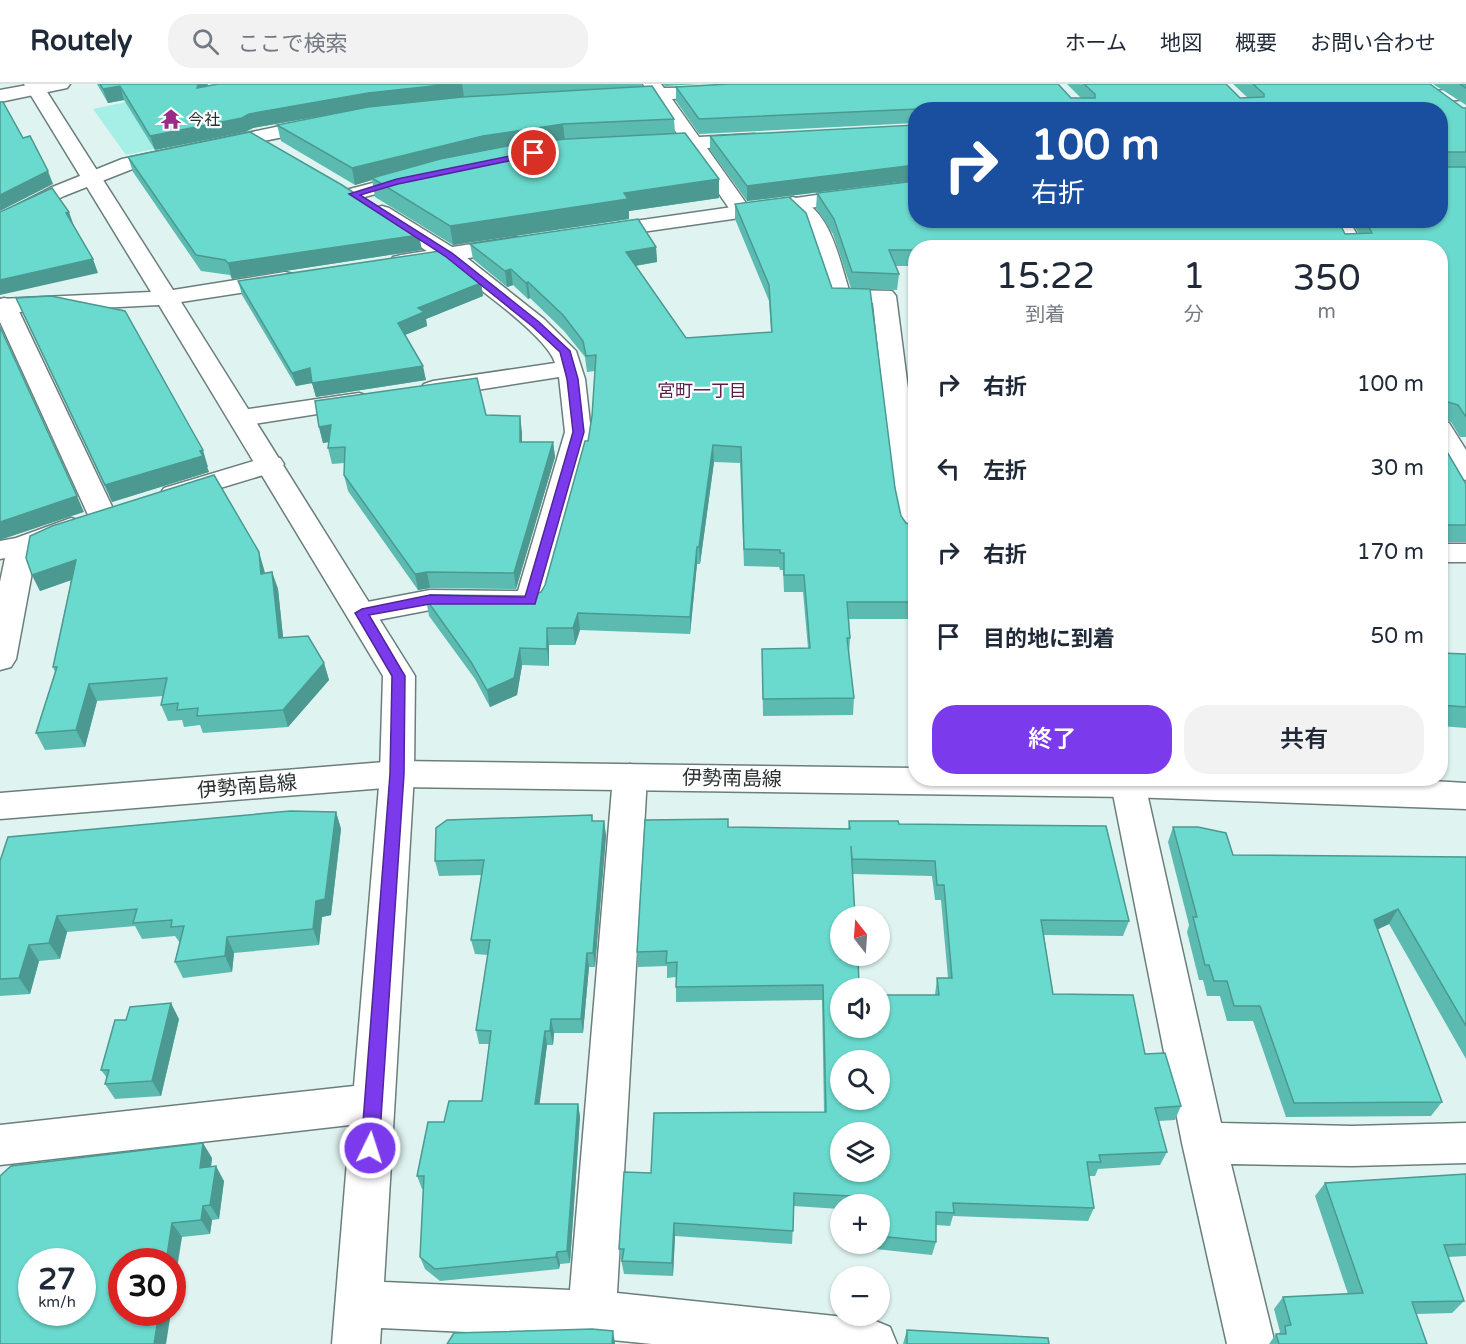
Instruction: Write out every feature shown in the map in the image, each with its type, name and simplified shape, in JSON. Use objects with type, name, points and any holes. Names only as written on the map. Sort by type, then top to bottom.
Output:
[{"type":"street","points":[[0,96],[34,87],[61,84]]},
{"type":"street","points":[[1417,84],[1437,96],[1461,101]]},
{"type":"street","points":[[34,87],[164,298],[242,418],[399,676],[397,774],[357,1324],[592,1314],[873,1344]]},
{"type":"street","points":[[655,89],[740,210]]},
{"type":"street","points":[[590,97],[655,89],[740,90]]},
{"type":"street","points":[[0,222],[57,192],[129,163],[347,119]]},
{"type":"street","points":[[254,136],[284,154]]},
{"type":"street","points":[[628,146],[774,138]]},
{"type":"street","points":[[353,194],[437,172]]},
{"type":"street","points":[[333,183],[449,255],[543,331],[564,351],[569,368],[579,432],[530,601],[430,600],[362,613]]},
{"type":"street","points":[[577,235],[908,188]]},
{"type":"street","points":[[793,203],[817,225],[840,297],[884,296],[908,459]]},
{"type":"street","points":[[378,265],[542,240]]},
{"type":"street","points":[[125,510],[2,305],[164,298],[307,276]]},
{"type":"street","points":[[242,418],[569,368]]},
{"type":"street","points":[[1448,442],[1466,472]]},
{"type":"street","points":[[0,659],[11,548],[270,464]]},
{"type":"street","points":[[1448,553],[1466,553]]},
{"type":"street","name":"伊勢南島線","points":[[0,806],[397,774],[908,779]]},
{"type":"street","points":[[592,1314],[630,777]]},
{"type":"street","points":[[1128,786],[1204,1143],[1251,1344]]},
{"type":"street","name":"伊勢南島線","points":[[1196,786],[1466,796]]},
{"type":"street","points":[[0,1145],[374,1103]]},
{"type":"street","points":[[1204,1143],[1352,1146],[1466,1143]]},
{"type":"shaded area","name":"今社","points":[[212,84],[250,129],[126,155],[93,109]]},
{"type":"building","points":[[100,84],[198,84],[197,88],[218,84],[451,84],[368,93],[249,114],[242,118],[150,136],[120,86],[103,89]]},
{"type":"building","points":[[729,84],[1058,84],[1071,98],[1095,98],[1095,94],[1084,84],[1226,84],[1240,98],[1264,97],[1264,94],[1253,84],[1430,84],[1466,108],[1466,152],[1448,152],[1448,102],[908,102],[908,109],[699,119],[676,87]]},
{"type":"building","points":[[652,86],[674,119],[563,124],[483,136],[352,168],[277,125],[368,107],[462,97]]},
{"type":"building","points":[[0,102],[3,102],[23,138],[30,136],[48,171],[0,195]]},
{"type":"building","points":[[908,125],[908,166],[747,186],[710,136]]},
{"type":"building","points":[[250,132],[342,185],[419,235],[228,263],[225,260],[196,255],[128,157]]},
{"type":"building","points":[[685,133],[719,179],[624,193],[628,199],[450,226],[372,178],[440,159],[517,144]]},
{"type":"building","points":[[1448,167],[1466,167],[1466,417],[1458,405],[1448,402],[1448,240],[908,240],[908,250],[889,250],[899,274],[852,272],[834,219],[817,193],[908,182],[908,228],[1342,228],[1345,234],[1372,233],[1369,228],[1448,228]]},
{"type":"building","points":[[52,188],[69,212],[66,213],[93,259],[0,280],[0,212]]},
{"type":"building","points":[[789,197],[806,213],[832,288],[870,289],[895,488],[901,516],[908,523],[908,602],[847,602],[850,638],[847,638],[854,698],[763,699],[762,649],[810,648],[804,575],[784,575],[784,553],[780,553],[780,550],[744,549],[741,447],[713,445],[699,547],[697,547],[690,617],[578,613],[573,628],[547,628],[547,649],[520,648],[514,678],[487,690],[471,662],[426,599],[434,599],[431,595],[528,596],[541,592],[545,585],[585,441],[588,441],[596,355],[586,356],[583,341],[563,315],[528,282],[526,283],[511,269],[505,271],[470,244],[638,219],[656,247],[626,252],[686,338],[772,332],[769,285],[735,204]]},
{"type":"building","points":[[440,251],[481,283],[418,308],[424,312],[398,323],[423,366],[312,383],[310,368],[292,373],[238,281]]},
{"type":"building","points":[[51,296],[125,311],[203,450],[200,451],[203,456],[105,485],[16,298]]},
{"type":"building","points":[[0,327],[77,496],[0,522]]},
{"type":"building","points":[[477,378],[486,415],[520,416],[520,442],[553,442],[514,573],[427,572],[415,574],[344,475],[345,447],[328,448],[331,425],[319,427],[315,401]]},
{"type":"building","points":[[1448,454],[1466,484],[1466,525],[1448,525]]},
{"type":"building","points":[[214,475],[259,552],[261,574],[272,572],[279,638],[308,636],[324,663],[283,710],[197,716],[198,708],[177,710],[178,703],[161,705],[167,678],[89,684],[76,730],[36,733],[57,667],[53,667],[76,560],[32,575],[26,558],[30,536],[52,526]]},
{"type":"building","points":[[1448,653],[1466,654],[1466,707],[1448,706]]},
{"type":"building","points":[[290,811],[336,812],[325,899],[316,901],[313,929],[227,937],[225,956],[175,962],[184,926],[171,927],[172,920],[133,923],[137,909],[57,916],[49,943],[29,945],[19,978],[0,979],[0,861],[8,837]]},
{"type":"building","points":[[592,815],[592,821],[604,821],[593,953],[587,953],[581,1019],[551,1019],[550,1031],[545,1031],[535,1104],[578,1104],[567,1251],[557,1252],[556,1257],[435,1269],[420,1257],[424,1176],[417,1176],[428,1122],[444,1122],[449,1101],[482,1101],[491,1031],[476,1030],[490,940],[471,940],[484,860],[435,861],[436,828],[447,820]]},
{"type":"building","points":[[728,819],[728,827],[850,829],[849,821],[898,821],[899,824],[1106,826],[1129,921],[1041,920],[1053,994],[1133,995],[1145,1054],[1165,1053],[1181,1106],[1155,1108],[1167,1152],[1099,1155],[1101,1162],[1087,1162],[1094,1208],[953,1203],[954,1213],[936,1212],[936,1242],[890,1237],[890,1194],[794,1193],[793,1231],[674,1223],[672,1263],[622,1261],[624,1249],[619,1249],[624,1172],[651,1173],[654,1113],[826,1112],[823,985],[676,987],[677,962],[666,963],[667,951],[637,952],[645,820]]},
{"type":"building","points":[[1173,827],[1198,827],[1226,833],[1233,855],[1466,857],[1466,1026],[1398,909],[1374,920],[1442,1102],[1294,1103],[1260,1006],[1234,1006],[1227,981],[1214,981],[1209,965],[1205,965],[1193,917],[1197,917]]},
{"type":"building","points":[[171,1003],[152,1081],[105,1084],[109,1070],[101,1070],[115,1020],[126,1020],[130,1007]]},
{"type":"building","points":[[203,1143],[200,1168],[216,1166],[210,1205],[203,1206],[201,1220],[172,1223],[168,1248],[108,1248],[108,1326],[157,1326],[154,1344],[0,1344],[0,1176],[11,1166]]},
{"type":"building","points":[[1466,1174],[1466,1244],[1444,1245],[1464,1301],[1412,1302],[1427,1344],[1279,1344],[1276,1334],[1286,1334],[1285,1326],[1291,1325],[1283,1297],[1363,1293],[1325,1183]]},
{"type":"building","points":[[592,1329],[613,1331],[612,1344],[447,1344],[454,1333]]},
{"type":"building","points":[[907,1330],[1048,1338],[1049,1344],[907,1344]]},
{"type":"place","name":"今社","points":[[171,119]]},
{"type":"district","name":"宮町一丁目","points":[[702,391]]},
{"type":"route","points":[[370,1148],[397,774],[399,676],[362,613],[430,600],[530,601],[579,432],[572,379],[564,351],[536,324],[449,255],[353,194],[397,182],[534,153]]}]
